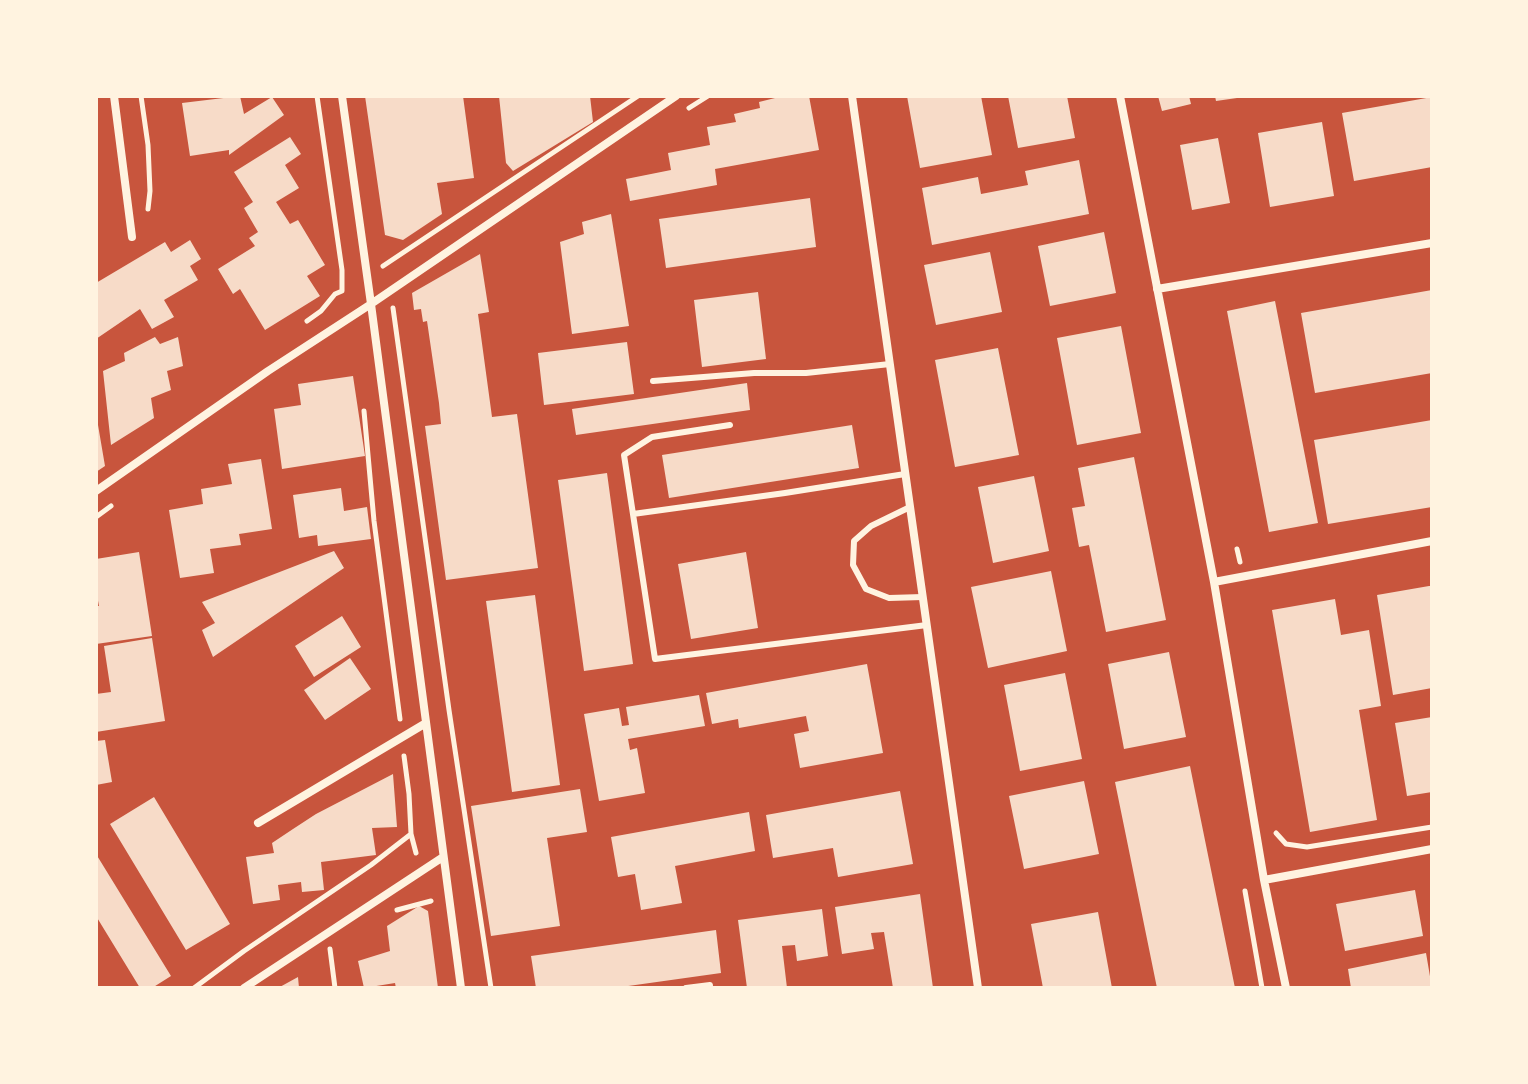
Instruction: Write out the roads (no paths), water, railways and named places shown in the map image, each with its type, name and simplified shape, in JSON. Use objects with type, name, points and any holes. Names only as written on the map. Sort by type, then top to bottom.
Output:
[{"type":"street","points":[[114,96],[132,237]]},
{"type":"street","points":[[342,96],[461,988]]},
{"type":"street","points":[[96,491],[676,96]]},
{"type":"street","points":[[852,96],[978,988]]},
{"type":"street","points":[[1120,96],[1214,582],[1264,880],[1286,988]]},
{"type":"street","points":[[1157,289],[1432,243]]},
{"type":"street","points":[[1214,582],[1432,541]]},
{"type":"street","points":[[258,823],[426,723]]},
{"type":"street","points":[[1264,880],[1432,849]]},
{"type":"street","points":[[244,988],[443,857]]},
{"type":"lane","points":[[653,381],[754,373],[806,373],[890,364]]},
{"type":"lane","points":[[730,425],[652,437],[624,455],[655,659],[927,625]]},
{"type":"lane","points":[[633,514],[905,474]]},
{"type":"lane","points":[[910,507],[871,526],[854,541],[853,565],[866,589],[889,598],[923,597]]},
{"type":"lane","points":[[686,988],[710,985]]}]
